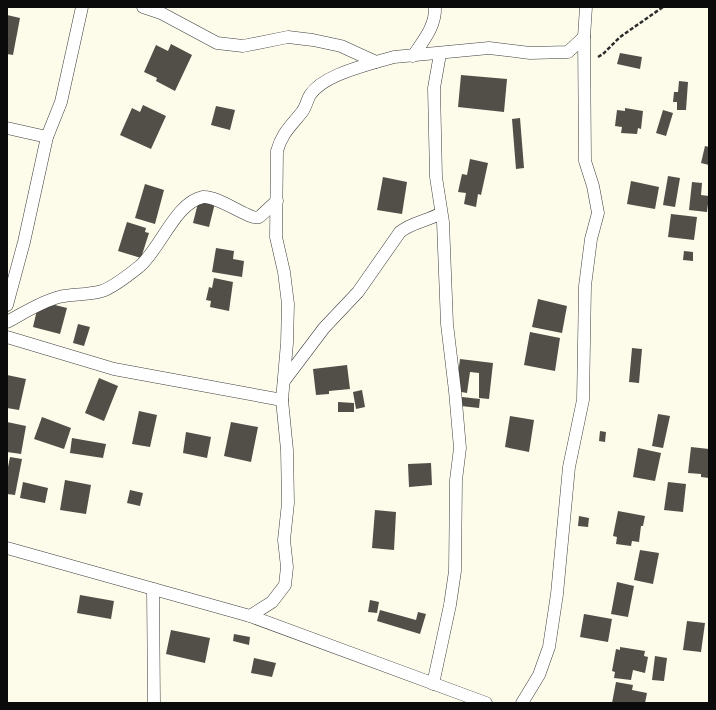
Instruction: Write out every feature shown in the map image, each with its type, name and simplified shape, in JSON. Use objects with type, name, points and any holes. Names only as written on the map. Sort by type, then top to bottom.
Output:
[{"type":"street","points":[[7,304],[24,242],[47,137],[61,102],[82,7]]},
{"type":"street","points":[[143,7],[161,13],[217,43],[243,46],[288,37],[341,46],[376,62]]},
{"type":"street","points":[[412,56],[428,33],[435,13],[435,7]]},
{"type":"street","points":[[522,703],[539,675],[549,647],[557,594],[569,467],[583,400],[585,286],[591,239],[598,213],[593,186],[585,161],[584,37],[586,7]]},
{"type":"street","points":[[250,616],[272,602],[285,585],[287,567],[284,540],[288,503],[287,450],[282,400],[288,342],[288,304],[284,272],[276,237],[277,151],[281,137],[304,110],[310,95],[317,87],[348,70],[394,57],[440,54],[489,48],[530,53],[568,52],[584,37]]},
{"type":"street","points":[[433,684],[450,605],[455,571],[456,480],[460,448],[447,324],[441,213],[436,176],[434,88],[440,54]]},
{"type":"street","points":[[7,128],[47,137]]},
{"type":"street","points":[[7,322],[41,303],[59,297],[102,291],[116,282],[140,265],[154,252],[181,211],[189,203],[203,197],[221,201],[252,218],[259,217],[277,201]]},
{"type":"street","points":[[283,382],[324,328],[358,292],[400,232],[408,226],[431,219],[441,213]]},
{"type":"street","points":[[7,337],[114,369],[282,400]]},
{"type":"street","points":[[7,548],[250,616],[481,702]]},
{"type":"street","points":[[153,589],[154,703]]},
{"type":"path","points":[[585,63],[604,54],[620,37],[662,7]]},
{"type":"building","points":[[7,15],[20,18],[13,55],[7,54]]},
{"type":"building","points":[[171,44],[192,55],[175,91],[156,81],[157,78],[144,72],[156,45],[168,51]]},
{"type":"building","points":[[620,53],[642,57],[640,69],[617,64]]},
{"type":"building","points":[[461,75],[507,79],[504,112],[458,107]]},
{"type":"building","points":[[679,81],[688,82],[686,110],[677,110],[677,102],[673,102],[674,92],[678,92]]},
{"type":"building","points":[[143,105],[166,116],[151,149],[120,135],[132,108],[140,112]]},
{"type":"building","points":[[216,106],[235,110],[230,130],[211,125]]},
{"type":"building","points":[[625,108],[643,111],[641,129],[638,128],[637,134],[621,133],[622,127],[615,126],[617,110],[625,111]]},
{"type":"building","points":[[663,110],[673,113],[666,136],[656,133]]},
{"type":"building","points":[[520,118],[524,168],[516,169],[512,119]]},
{"type":"building","points":[[705,146],[709,147],[709,165],[701,163]]},
{"type":"building","points":[[470,159],[488,163],[481,195],[478,194],[476,207],[464,204],[466,193],[458,192],[462,174],[467,175]]},
{"type":"building","points":[[668,176],[680,178],[675,207],[663,205]]},
{"type":"building","points":[[383,177],[407,182],[402,214],[377,210]]},
{"type":"building","points":[[631,181],[659,187],[655,209],[627,204]]},
{"type":"building","points":[[692,182],[702,183],[701,195],[709,196],[707,212],[689,210]]},
{"type":"building","points":[[145,184],[164,190],[155,224],[135,218]]},
{"type":"building","points":[[199,199],[215,203],[209,227],[193,223]]},
{"type":"building","points":[[671,214],[697,217],[694,240],[668,237]]},
{"type":"building","points":[[127,222],[146,228],[145,232],[149,233],[141,258],[118,251]]},
{"type":"building","points":[[216,248],[234,251],[233,259],[244,261],[242,277],[212,272]]},
{"type":"building","points":[[684,251],[693,252],[693,261],[683,260]]},
{"type":"building","points":[[214,278],[233,282],[229,311],[210,307],[211,301],[206,300],[209,287],[212,288]]},
{"type":"building","points":[[538,299],[567,306],[562,333],[532,327]]},
{"type":"building","points":[[39,301],[67,308],[60,334],[33,327]]},
{"type":"building","points":[[78,324],[90,327],[84,346],[73,343]]},
{"type":"building","points":[[530,332],[560,338],[555,371],[524,365]]},
{"type":"building","points":[[632,348],[642,349],[639,383],[629,382]]},
{"type":"building","points":[[460,359],[493,363],[489,399],[479,398],[479,373],[470,372],[467,393],[456,391]]},
{"type":"building","points":[[347,365],[350,389],[329,391],[329,394],[316,395],[313,369]]},
{"type":"building","points":[[7,375],[26,379],[19,410],[7,408]]},
{"type":"building","points":[[99,378],[118,386],[104,421],[85,413]]},
{"type":"building","points":[[362,390],[365,407],[356,409],[353,392]]},
{"type":"building","points":[[462,397],[480,399],[479,408],[461,406]]},
{"type":"building","points":[[338,402],[354,403],[354,412],[338,412]]},
{"type":"building","points":[[139,411],[157,415],[150,447],[132,444]]},
{"type":"building","points":[[658,414],[670,416],[663,448],[652,446]]},
{"type":"building","points":[[510,416],[534,420],[529,452],[505,447]]},
{"type":"building","points":[[42,417],[71,428],[64,449],[34,439]]},
{"type":"building","points":[[7,422],[26,426],[21,454],[7,452]]},
{"type":"building","points":[[231,422],[258,427],[251,462],[224,456]]},
{"type":"building","points":[[600,431],[606,432],[605,442],[599,441]]},
{"type":"building","points":[[186,432],[211,437],[207,458],[183,453]]},
{"type":"building","points":[[72,438],[106,444],[103,458],[70,453]]},
{"type":"building","points":[[691,447],[709,449],[709,478],[701,477],[701,474],[688,473]]},
{"type":"building","points":[[638,448],[661,453],[655,481],[633,477]]},
{"type":"building","points":[[10,457],[22,459],[15,495],[7,494],[7,472]]},
{"type":"building","points":[[431,463],[432,485],[409,487],[408,464]]},
{"type":"building","points":[[65,480],[91,485],[86,514],[60,510]]},
{"type":"building","points":[[23,482],[48,488],[45,503],[20,498]]},
{"type":"building","points":[[668,482],[686,484],[683,512],[664,510]]},
{"type":"building","points":[[130,490],[143,493],[140,506],[127,503]]},
{"type":"building","points":[[375,510],[396,512],[394,550],[372,548]]},
{"type":"building","points":[[618,511],[645,516],[643,526],[641,526],[639,542],[632,541],[631,546],[616,544],[617,537],[613,536]]},
{"type":"building","points":[[579,516],[589,518],[588,527],[578,526]]},
{"type":"building","points":[[640,550],[659,553],[653,584],[634,580]]},
{"type":"building","points":[[617,582],[634,586],[628,617],[611,614]]},
{"type":"building","points":[[80,595],[114,601],[111,619],[77,613]]},
{"type":"building","points":[[370,600],[379,602],[377,613],[368,612]]},
{"type":"building","points":[[380,610],[416,620],[418,612],[426,614],[420,634],[377,621]]},
{"type":"building","points":[[584,614],[612,619],[608,642],[580,637]]},
{"type":"building","points":[[687,621],[705,623],[701,652],[683,650]]},
{"type":"building","points":[[171,630],[210,638],[205,663],[166,654]]},
{"type":"building","points":[[234,634],[250,637],[249,645],[233,641]]},
{"type":"building","points":[[620,647],[645,651],[644,656],[648,657],[645,673],[633,670],[631,680],[614,678],[615,672],[612,671],[616,649],[620,650]]},
{"type":"building","points":[[655,656],[667,658],[664,681],[652,680]]},
{"type":"building","points":[[254,658],[276,663],[272,677],[251,673]]},
{"type":"building","points":[[616,682],[633,685],[632,690],[647,693],[645,703],[612,703]]}]
